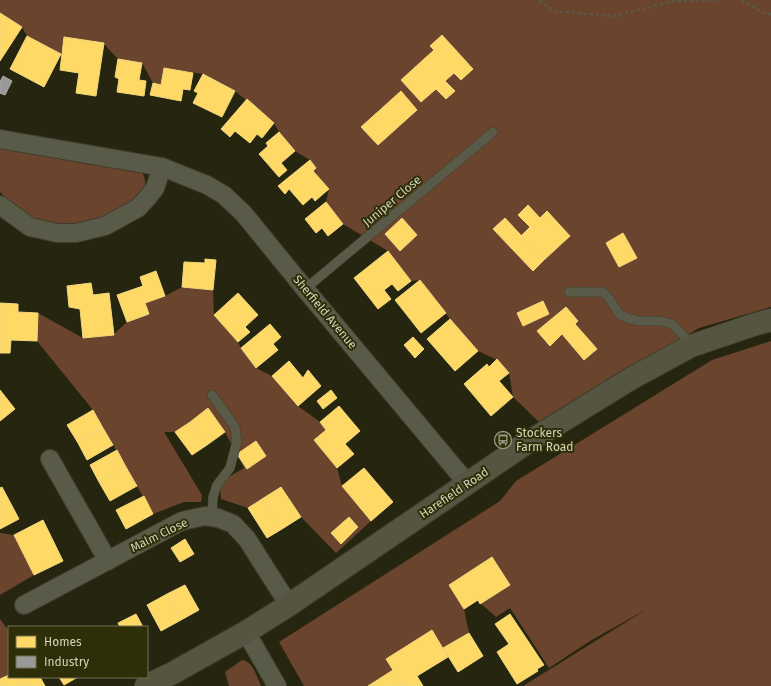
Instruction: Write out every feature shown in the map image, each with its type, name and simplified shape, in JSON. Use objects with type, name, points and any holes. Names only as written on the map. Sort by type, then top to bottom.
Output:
[{"type":"street","name":"Sherfield Avenue","points":[[0,139],[162,167],[207,185],[224,195],[244,214],[467,483]]},
{"type":"street","points":[[0,205],[30,227],[57,233],[76,233],[105,226],[138,208],[155,188],[162,167]]},
{"type":"street","name":"Harefield Road","points":[[146,686],[171,674],[246,632],[289,605],[467,483],[526,444],[632,378],[692,345],[771,320]]},
{"type":"street","points":[[50,459],[108,561]]},
{"type":"street","name":"Malm Close","points":[[24,605],[182,521],[205,516],[233,524],[247,539],[289,605]]},
{"type":"street","points":[[246,632],[277,686]]},
{"type":"lane","name":"Juniper Close","points":[[305,289],[493,132]]},
{"type":"lane","points":[[569,292],[602,292],[608,297],[620,315],[630,320],[660,321],[672,324],[692,345]]},
{"type":"lane","points":[[212,395],[234,427],[237,441],[230,468],[217,485],[213,497],[212,517]]},
{"type":"path","points":[[540,0],[552,11],[614,16],[674,1],[720,0]]},
{"type":"path","points":[[742,0],[763,13],[771,14]]},
{"type":"shaded area","points":[[0,0],[771,0],[771,307],[699,328],[540,423],[513,397],[509,373],[497,360],[478,351],[450,319],[420,280],[411,281],[388,251],[343,224],[326,202],[329,189],[313,171],[316,168],[310,160],[295,151],[279,132],[274,123],[235,91],[203,74],[164,68],[161,85],[153,83],[142,63],[118,59],[103,43],[64,37],[61,54],[27,36],[22,27],[0,13]]},
{"type":"shaded area","points":[[0,145],[142,172],[145,180],[145,186],[143,191],[133,200],[101,218],[71,225],[55,225],[46,223],[19,209],[0,192]]},
{"type":"shaded area","points":[[182,287],[213,290],[214,315],[238,342],[256,368],[272,376],[298,406],[320,422],[326,430],[314,440],[337,468],[342,486],[371,521],[336,553],[301,517],[281,487],[248,508],[221,499],[220,486],[225,479],[244,468],[225,432],[208,408],[175,432],[164,432],[202,495],[201,502],[184,502],[153,514],[93,410],[37,341],[38,313],[83,338],[113,335],[127,322],[149,314],[145,303],[165,296]]},
{"type":"shaded area","points":[[771,341],[771,686],[523,686],[647,609],[590,641],[549,668],[510,608],[496,617],[477,600],[464,609],[469,633],[443,648],[432,630],[386,659],[393,670],[368,686],[304,686],[279,642],[500,501],[516,481],[712,360]]},
{"type":"shaded area","points":[[0,533],[14,535],[34,575],[0,595]]},
{"type":"shaded area","points":[[0,619],[8,630],[8,675],[0,679]]},
{"type":"shaded area","points":[[242,660],[246,661],[252,666],[261,686],[229,686],[225,672]]},
{"type":"building: Homes","points":[[0,13],[22,27],[0,61]]},
{"type":"building: Homes","points":[[442,35],[473,69],[461,80],[454,73],[445,81],[455,91],[446,99],[436,89],[421,102],[401,80],[434,50],[430,46]]},
{"type":"building: Homes","points":[[27,36],[61,54],[44,87],[10,69]]},
{"type":"building: Homes","points":[[64,37],[104,43],[96,96],[76,93],[79,73],[60,70]]},
{"type":"building: Homes","points":[[118,59],[142,63],[139,80],[146,81],[144,96],[117,92],[119,79],[115,77]]},
{"type":"building: Homes","points":[[164,68],[193,73],[190,90],[183,89],[181,101],[150,95],[153,83],[161,85]]},
{"type":"building: Homes","points":[[203,74],[235,91],[222,117],[193,103],[198,93],[194,91]]},
{"type":"building: Homes","points":[[401,91],[417,110],[378,145],[361,127]]},
{"type":"building: Homes","points":[[247,99],[274,123],[262,138],[257,134],[250,143],[235,131],[230,137],[221,129]]},
{"type":"building: Homes","points":[[279,132],[295,151],[281,163],[287,170],[279,177],[259,154],[268,146],[266,143]]},
{"type":"building: Homes","points":[[310,160],[316,168],[313,171],[329,189],[315,201],[312,197],[303,205],[289,189],[285,194],[278,186]]},
{"type":"building: Homes","points":[[326,202],[343,224],[328,236],[322,228],[316,233],[305,219]]},
{"type":"building: Homes","points":[[528,205],[540,218],[547,211],[570,236],[544,260],[521,236],[530,227],[518,215]]},
{"type":"building: Homes","points":[[402,218],[417,235],[400,251],[385,234]]},
{"type":"building: Homes","points":[[505,218],[544,260],[533,271],[493,229]]},
{"type":"building: Homes","points":[[623,233],[637,258],[619,267],[606,243]]},
{"type":"building: Homes","points":[[388,251],[411,281],[398,291],[392,284],[384,290],[391,299],[378,309],[354,278]]},
{"type":"building: Homes","points":[[205,259],[216,260],[213,290],[182,287],[184,262],[205,263]]},
{"type":"building: Homes","points":[[156,271],[165,296],[145,303],[149,314],[127,322],[117,295],[143,286],[140,277]]},
{"type":"building: Homes","points":[[420,280],[446,313],[421,333],[395,300]]},
{"type":"building: Homes","points":[[91,283],[93,295],[109,293],[114,335],[83,338],[80,309],[69,307],[67,286]]},
{"type":"building: Homes","points":[[238,293],[258,315],[245,327],[250,332],[238,342],[214,315]]},
{"type":"building: Homes","points":[[543,301],[549,314],[523,326],[517,313]]},
{"type":"building: Homes","points":[[0,303],[18,304],[18,312],[38,313],[37,341],[11,340],[10,353],[0,353]]},
{"type":"building: Homes","points":[[566,307],[578,321],[575,324],[597,349],[584,360],[562,334],[550,346],[537,331]]},
{"type":"building: Homes","points":[[450,319],[478,351],[455,371],[427,339]]},
{"type":"building: Homes","points":[[270,324],[281,337],[273,344],[278,350],[256,368],[241,348]]},
{"type":"building: Homes","points":[[413,337],[424,349],[415,358],[404,345]]},
{"type":"building: Homes","points":[[497,359],[509,373],[499,381],[513,397],[491,416],[464,384],[487,364],[489,367]]},
{"type":"building: Homes","points":[[289,361],[303,378],[308,370],[321,386],[298,406],[272,376]]},
{"type":"building: Homes","points":[[0,390],[15,409],[0,421]]},
{"type":"building: Homes","points":[[331,390],[337,398],[323,409],[317,401]]},
{"type":"building: Homes","points":[[339,406],[360,431],[345,444],[354,454],[337,468],[314,440],[326,430],[320,422]]},
{"type":"building: Homes","points":[[208,408],[225,432],[207,445],[190,422]]},
{"type":"building: Homes","points":[[93,410],[103,428],[78,443],[67,425]]},
{"type":"building: Homes","points":[[190,422],[207,445],[192,455],[175,432]]},
{"type":"building: Homes","points":[[103,428],[113,445],[87,460],[78,443]]},
{"type":"building: Homes","points":[[256,441],[266,456],[247,469],[237,454]]},
{"type":"building: Homes","points":[[117,450],[126,467],[99,482],[90,465]]},
{"type":"building: Homes","points":[[126,467],[137,486],[110,501],[99,482]]},
{"type":"building: Homes","points":[[364,468],[393,502],[371,521],[342,486]]},
{"type":"building: Homes","points":[[2,487],[19,519],[0,529],[0,488]]},
{"type":"building: Homes","points":[[281,487],[301,517],[282,529],[262,499]]},
{"type":"building: Homes","points":[[144,496],[153,514],[126,529],[116,510]]},
{"type":"building: Homes","points":[[262,499],[282,529],[267,538],[248,508]]},
{"type":"building: Homes","points":[[349,517],[358,527],[341,544],[331,533]]},
{"type":"building: Homes","points":[[43,520],[63,561],[34,575],[14,535]]},
{"type":"building: Homes","points":[[185,539],[194,554],[180,562],[171,548]]},
{"type":"building: Homes","points":[[492,557],[510,585],[480,604],[478,600],[464,609],[449,585]]},
{"type":"building: Homes","points":[[185,585],[199,610],[181,620],[167,594]]},
{"type":"building: Homes","points":[[167,594],[181,620],[161,631],[147,605]]},
{"type":"building: Homes","points":[[136,614],[142,626],[120,626],[118,623]]},
{"type":"building: Homes","points":[[510,614],[544,665],[537,669],[538,671],[517,684],[497,652],[509,644],[495,624]]},
{"type":"building: Homes","points":[[432,630],[448,657],[417,676],[423,686],[403,686],[386,659]]},
{"type":"building: Homes","points":[[469,633],[483,656],[458,672],[443,648]]},
{"type":"building: Homes","points":[[393,670],[403,686],[368,686]]},
{"type":"building: Homes","points":[[8,675],[8,678],[21,678],[25,686],[0,686],[0,679]]},
{"type":"building: Homes","points":[[21,678],[41,678],[45,686],[25,686]]},
{"type":"building: Homes","points":[[60,678],[76,678],[64,685]]},
{"type":"building: Industry","points":[[3,76],[12,81],[5,95],[0,93],[0,82]]},
{"type":"place","name":"Stockers Farm Road","points":[[503,440]]}]
